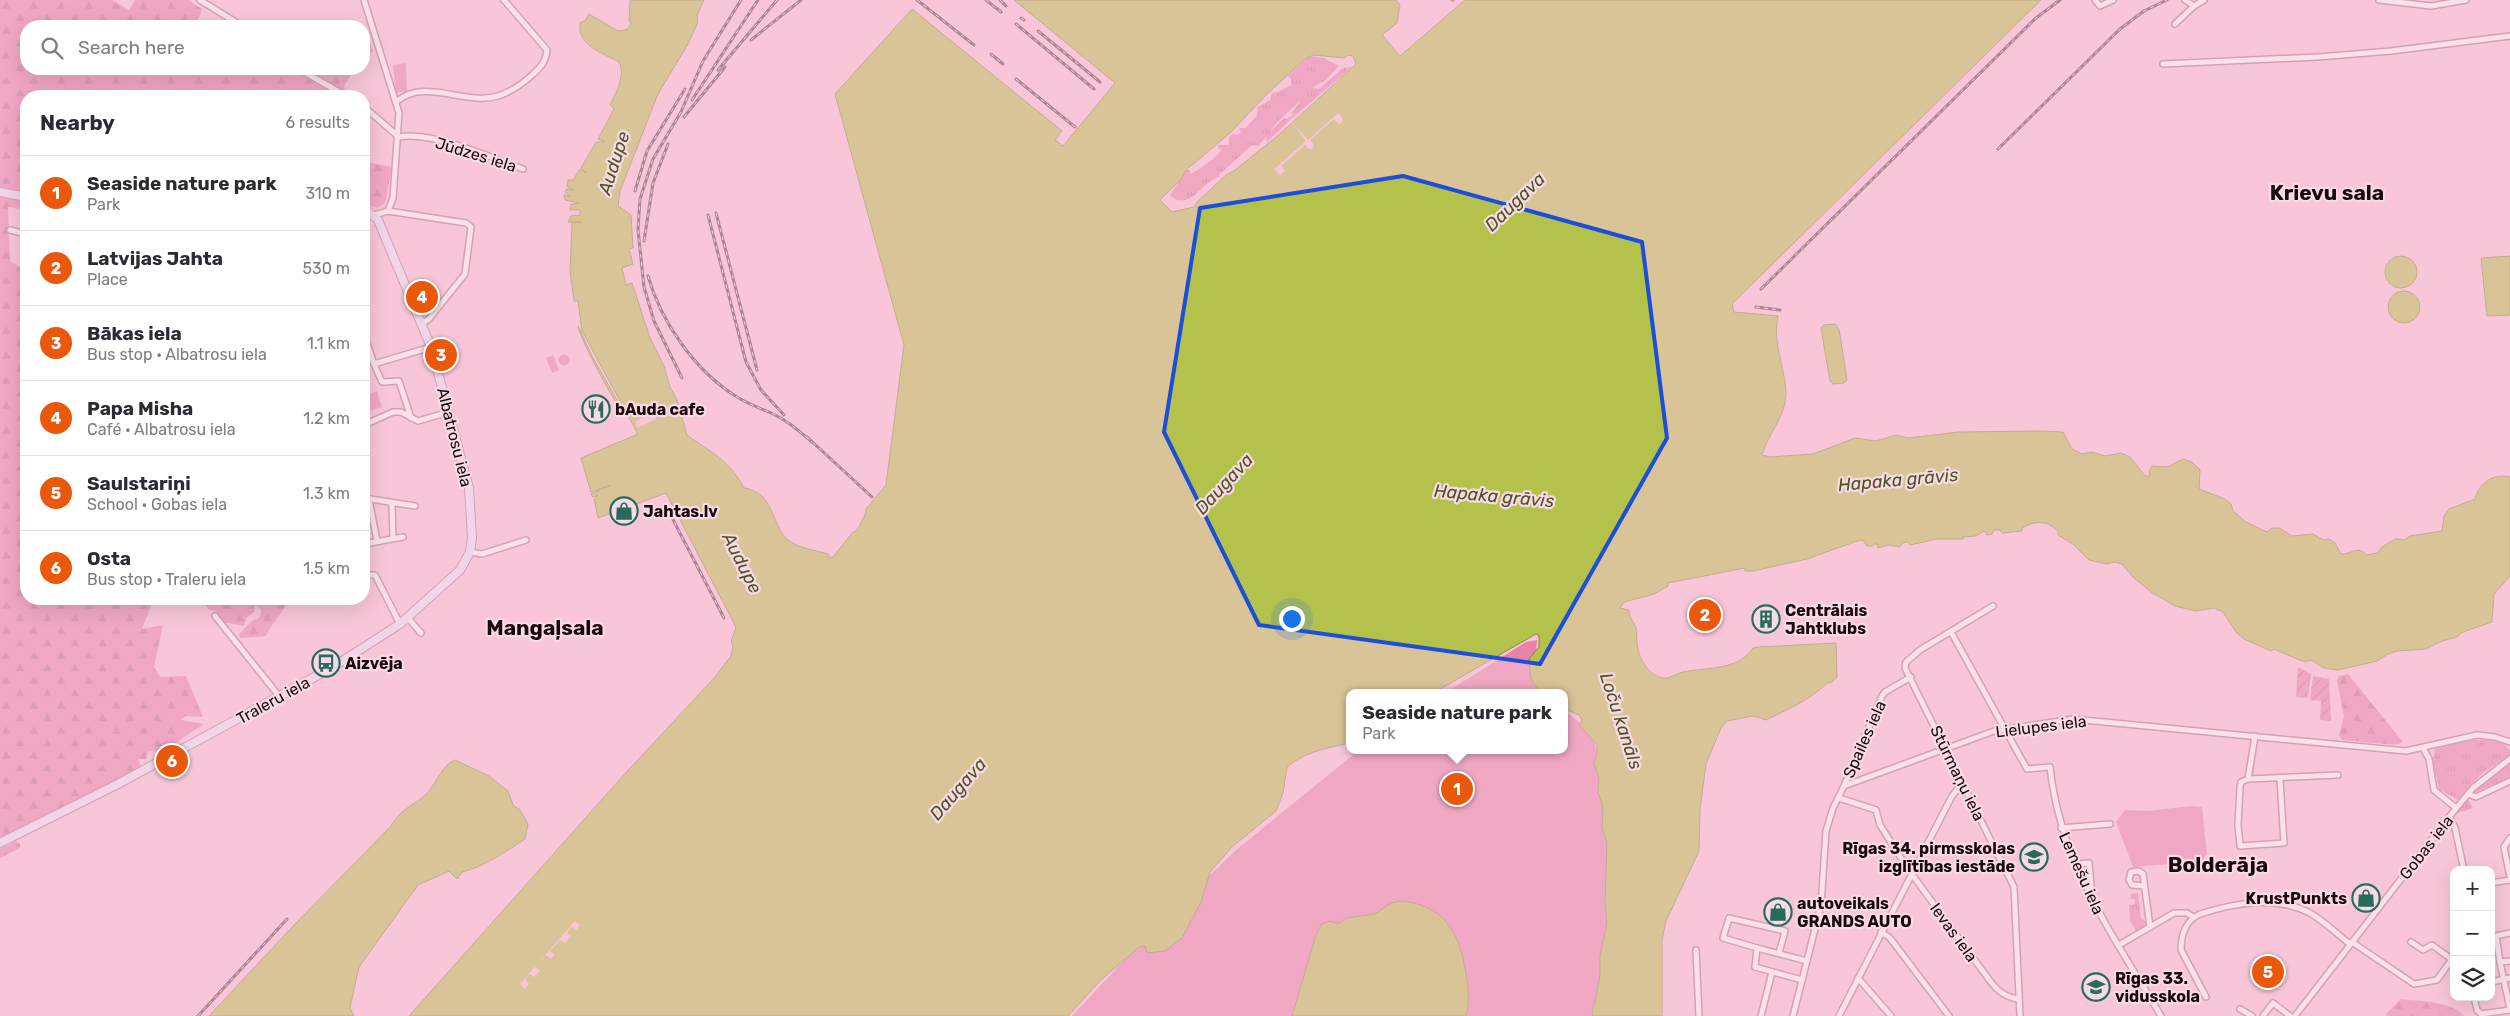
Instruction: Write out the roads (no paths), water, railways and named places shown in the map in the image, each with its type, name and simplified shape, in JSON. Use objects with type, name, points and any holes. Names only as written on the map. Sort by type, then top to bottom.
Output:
[{"type":"main road","points":[[0,192],[20,196]]},
{"type":"main road","points":[[370,212],[374,215]]},
{"type":"main road","name":"Albatrosu iela","points":[[374,215],[431,347],[469,488],[472,538],[470,552]]},
{"type":"main road","name":"Traleru iela","points":[[0,843],[118,784],[333,667],[408,618],[460,570],[470,552]]},
{"type":"street","points":[[200,0],[232,20]]},
{"type":"street","points":[[364,0],[399,113],[393,198],[388,211]]},
{"type":"street","points":[[396,102],[406,94],[419,91],[468,97],[498,96],[521,85],[535,73],[544,63],[547,50],[504,0]]},
{"type":"street","points":[[2095,0],[2100,6],[2113,0]]},
{"type":"street","points":[[2185,0],[2194,6]]},
{"type":"street","points":[[2175,24],[2194,6],[2204,0]]},
{"type":"street","points":[[2379,0],[2432,6],[2466,0]]},
{"type":"street","points":[[2164,64],[2337,55],[2510,36]]},
{"type":"street","points":[[310,75],[336,90]]},
{"type":"street","points":[[370,113],[398,137]]},
{"type":"street","name":"Jūdzes iela","points":[[398,137],[417,136],[452,143],[524,169]]},
{"type":"street","points":[[374,215],[388,211],[466,223],[471,227],[465,274],[429,319],[422,324]]},
{"type":"street","points":[[10,230],[20,232]]},
{"type":"street","points":[[374,364],[431,347]]},
{"type":"street","points":[[370,352],[382,382],[399,381],[411,418]]},
{"type":"street","points":[[370,422],[393,412],[401,412],[418,420],[449,412]]},
{"type":"street","points":[[370,500],[415,506]]},
{"type":"street","points":[[392,504],[393,538]]},
{"type":"street","points":[[370,514],[377,541]]},
{"type":"street","points":[[370,543],[404,536]]},
{"type":"street","points":[[470,552],[482,554],[526,540]]},
{"type":"street","points":[[370,575],[375,575],[400,624]]},
{"type":"street","name":"Stūrmaņu iela","points":[[1993,606],[1910,658],[1906,668],[1912,676],[2014,887],[2020,1016]]},
{"type":"street","points":[[215,616],[279,696]]},
{"type":"street","points":[[408,618],[421,633]]},
{"type":"street","name":"Lemešu iela","points":[[1951,632],[2027,769],[2050,767],[2052,792],[2061,828],[2076,864],[2092,899],[2161,1016]]},
{"type":"street","name":"Spailes iela","points":[[1844,786],[1882,696],[1885,692],[1912,676]]},
{"type":"street","name":"Lielupes iela","points":[[1844,786],[1978,736],[2005,729],[2079,719],[2406,751],[2477,735],[2495,737],[2510,742]]},
{"type":"street","points":[[2248,779],[2255,736]]},
{"type":"street","points":[[2423,748],[2429,759],[2434,790],[2456,808]]},
{"type":"street","name":"Gobas iela","points":[[2297,1015],[2456,808],[2489,774],[2510,759]]},
{"type":"street","points":[[2280,779],[2284,843],[2240,846],[2238,825],[2241,782],[2248,779],[2338,775]]},
{"type":"street","points":[[2468,794],[2474,797],[2510,781]]},
{"type":"street","points":[[1839,1016],[1952,796],[1963,782]]},
{"type":"street","points":[[1793,1016],[1821,905],[1826,831],[1844,786]]},
{"type":"street","name":"Ievas iela","points":[[1838,798],[1876,810],[1880,825],[1911,874],[1995,987],[2009,997],[2018,999]]},
{"type":"street","points":[[2449,817],[2452,820],[2463,866]]},
{"type":"street","points":[[2061,828],[2110,824]]},
{"type":"street","points":[[2495,882],[2510,878],[2504,847],[2510,838]]},
{"type":"street","points":[[2076,864],[2089,863],[2092,899]]},
{"type":"street","points":[[2144,886],[2150,926]]},
{"type":"street","points":[[2206,997],[2181,950],[2186,926],[2193,917],[2209,911],[2266,901],[2310,914],[2414,984],[2437,980],[2450,964]]},
{"type":"street","points":[[2119,945],[2174,913],[2187,913],[2193,917]]},
{"type":"street","points":[[1778,953],[1785,931],[1729,918],[1723,938],[1807,961]]},
{"type":"street","points":[[1881,932],[1890,938],[1949,1016]]},
{"type":"street","points":[[2475,1001],[2477,1010],[2481,1014],[2510,1010],[2507,979],[2500,962],[2496,936],[2510,933]]},
{"type":"street","points":[[2411,942],[2424,950],[2432,945],[2450,958]]},
{"type":"street","points":[[1757,948],[1755,967],[1802,980]]},
{"type":"street","points":[[1696,950],[1699,1016]]},
{"type":"street","points":[[2500,962],[2510,960]]},
{"type":"street","points":[[1761,1016],[1772,972]]},
{"type":"street","points":[[1858,978],[1891,1016]]},
{"type":"street","points":[[2263,1016],[2273,1003],[2290,1016]]},
{"type":"street","points":[[2240,1009],[2252,1016]]},
{"type":"water","points":[[630,0],[704,0],[697,15],[698,22],[688,44],[658,94],[620,191],[618,206],[631,215],[633,248],[629,249],[633,264],[622,268],[626,285],[632,283],[650,338],[664,366],[670,387],[677,400],[687,435],[726,464],[744,488],[761,495],[787,539],[801,547],[828,554],[830,558],[833,557],[852,533],[857,530],[866,509],[886,485],[904,345],[835,94],[912,9],[1062,131],[1055,140],[1063,146],[1115,83],[1014,0],[1396,0],[1400,5],[1397,23],[1382,35],[1400,56],[1465,0],[2041,0],[1732,304],[1734,312],[1778,316],[1778,345],[1786,393],[1780,417],[1762,455],[1770,457],[1813,454],[1855,438],[1876,441],[1896,435],[1908,438],[1959,432],[2063,432],[2072,449],[2082,454],[2092,452],[2105,456],[2121,453],[2130,457],[2145,476],[2150,476],[2149,472],[2152,466],[2167,467],[2183,459],[2192,462],[2200,470],[2199,489],[2225,499],[2231,504],[2233,511],[2246,522],[2267,532],[2272,528],[2279,528],[2292,536],[2313,534],[2323,540],[2329,539],[2335,543],[2341,554],[2358,550],[2367,555],[2377,553],[2382,547],[2395,539],[2404,540],[2410,536],[2442,531],[2444,516],[2449,509],[2475,499],[2480,488],[2488,480],[2504,476],[2510,477],[2510,576],[2494,594],[2492,622],[2463,632],[2457,637],[2442,641],[2426,649],[2397,651],[2377,661],[2338,670],[2324,668],[2311,660],[2305,662],[2274,649],[2271,651],[2244,639],[2236,632],[2223,612],[2214,608],[2196,611],[2175,606],[2151,592],[2133,577],[2122,564],[2115,562],[2107,564],[2089,560],[2073,544],[2058,535],[2058,531],[2054,527],[2041,522],[2027,525],[2022,528],[2022,531],[2002,533],[2000,530],[1994,530],[1992,534],[1987,535],[1984,531],[1976,536],[1963,537],[1963,539],[1937,539],[1910,545],[1908,542],[1902,543],[1900,547],[1888,545],[1878,548],[1876,543],[1872,546],[1867,546],[1863,540],[1857,541],[1807,559],[1753,571],[1745,571],[1745,568],[1668,583],[1668,586],[1654,594],[1624,602],[1620,608],[1629,610],[1637,631],[1637,646],[1642,661],[1651,673],[1663,678],[1683,672],[1721,667],[1739,661],[1753,648],[1836,643],[1837,677],[1832,682],[1827,683],[1813,695],[1798,704],[1766,720],[1753,716],[1727,721],[1721,728],[1706,764],[1700,810],[1699,851],[1666,921],[1662,940],[1662,1016],[1593,1016],[1592,1009],[1595,1003],[1600,975],[1600,956],[1607,923],[1605,900],[1607,843],[1602,828],[1603,807],[1598,792],[1599,779],[1594,763],[1597,755],[1597,745],[1580,726],[1582,720],[1579,715],[1568,710],[1568,689],[1537,689],[1531,679],[1529,659],[1539,647],[1539,636],[1536,634],[1440,689],[1346,689],[1346,744],[1309,754],[1287,767],[1283,793],[1276,811],[1232,847],[1210,872],[1201,902],[1182,938],[1165,951],[1147,953],[1145,946],[1139,947],[1100,981],[1068,1016],[409,1016],[622,777],[715,677],[731,656],[733,645],[731,642],[736,627],[666,493],[598,518],[594,499],[598,495],[593,497],[591,494],[611,485],[591,492],[581,458],[638,434],[582,331],[578,301],[574,301],[570,271],[572,223],[582,222],[568,222],[571,216],[580,215],[580,210],[570,210],[571,204],[579,203],[565,200],[564,195],[571,197],[565,192],[567,189],[573,190],[567,186],[568,180],[573,180],[580,169],[587,173],[581,168],[596,142],[604,142],[598,139],[614,109],[610,105],[621,78],[619,62],[592,48],[587,43],[580,31],[580,23],[585,21],[589,14],[618,31],[626,30],[631,24],[629,20]],"holes":[[[1313,55],[1345,58],[1348,55],[1353,56],[1356,64],[1281,133],[1234,171],[1226,175],[1194,207],[1172,212],[1160,200],[1182,178],[1186,170],[1230,133],[1266,95],[1305,59]]]},
{"type":"water","points":[[2401,256],[2407,257],[2412,261],[2416,266],[2416,278],[2412,283],[2407,287],[2401,288],[2395,287],[2390,283],[2386,278],[2385,272],[2386,266],[2390,261],[2395,257]]},
{"type":"water","points":[[2510,256],[2510,315],[2487,316],[2481,258]]},
{"type":"water","points":[[2404,291],[2410,292],[2415,296],[2419,301],[2419,313],[2415,318],[2410,322],[2404,323],[2398,322],[2393,318],[2389,313],[2388,307],[2389,301],[2393,296],[2398,292]]},
{"type":"water","points":[[1835,324],[1839,329],[1847,380],[1844,383],[1833,384],[1830,381],[1821,328],[1824,325]]},
{"type":"water","points":[[578,326],[592,356],[625,414],[620,409],[598,372]]},
{"type":"water","points":[[455,760],[489,776],[508,791],[513,805],[520,810],[528,824],[525,839],[486,863],[462,872],[457,879],[449,871],[418,885],[359,967],[350,1008],[354,1016],[209,1016],[295,924],[391,826],[400,814],[428,792],[447,765]]},
{"type":"water","points":[[1401,901],[1429,908],[1448,924],[1454,934],[1460,946],[1466,974],[1468,1001],[1466,1016],[1292,1016],[1316,935],[1322,924],[1330,921],[1338,924],[1347,918],[1375,914],[1391,903]]},
{"type":"railway","points":[[682,378],[654,321],[644,287],[638,230],[640,199],[653,159],[681,112],[703,61],[741,0]]},
{"type":"railway","points":[[692,100],[758,0]]},
{"type":"railway","points":[[718,70],[777,0]]},
{"type":"railway","points":[[751,40],[801,0]]},
{"type":"railway","points":[[917,0],[974,45]]},
{"type":"railway","points":[[986,0],[1001,12]]},
{"type":"railway","points":[[1000,0],[1006,6]]},
{"type":"railway","points":[[1761,289],[2036,18],[2060,0]]},
{"type":"railway","points":[[1998,149],[2120,29],[2144,11],[2167,0]]},
{"type":"railway","points":[[1016,24],[1094,89]]},
{"type":"railway","points":[[1038,31],[1100,82]]},
{"type":"railway","points":[[991,54],[1003,64]]},
{"type":"railway","points":[[684,117],[725,67]]},
{"type":"railway","points":[[1016,79],[1075,127]]},
{"type":"railway","points":[[635,191],[647,151],[685,89]]},
{"type":"railway","points":[[644,241],[653,183],[668,144]]},
{"type":"railway","points":[[716,213],[757,370]]},
{"type":"railway","points":[[708,215],[746,362],[761,390],[784,415]]},
{"type":"railway","points":[[648,276],[661,311],[671,328],[707,374],[745,402],[771,413],[793,426],[812,442]]},
{"type":"railway","points":[[1756,307],[1780,310]]},
{"type":"railway","points":[[807,437],[872,497]]},
{"type":"railway","points":[[667,508],[724,618]]},
{"type":"railway","points":[[198,1016],[287,919]]},
{"type":"place","name":"Papa Misha","points":[[422,297]]},
{"type":"place","name":"Bākas iela","points":[[441,355]]},
{"type":"place","name":"bAuda cafe","points":[[596,409]]},
{"type":"place","name":"Jahtas.lv","points":[[624,511]]},
{"type":"place","name":"Latvijas Jahta","points":[[1705,615]]},
{"type":"place","name":"Centrālais Jahtklubs","points":[[1766,619]]},
{"type":"place","name":"Aizvēja","points":[[326,663]]},
{"type":"place","name":"Osta","points":[[172,761]]},
{"type":"place","name":"Seaside nature park","points":[[1457,789]]},
{"type":"place","name":"Rīgas 34. pirmsskolas izglītības iestāde","points":[[2034,857]]},
{"type":"place","name":"KrustPunkts","points":[[2366,898]]},
{"type":"place","name":"autoveikals GRANDS AUTO","points":[[1778,912]]},
{"type":"place","name":"Saulstariņi","points":[[2268,972]]},
{"type":"place","name":"Rīgas 33. vidusskola","points":[[2096,987]]},
{"type":"district","name":"Krievu sala","points":[[2327,193]]},
{"type":"district","name":"Mangaļsala","points":[[545,628]]},
{"type":"district","name":"Bolderāja","points":[[2218,865]]},
{"type":"water label","name":"Audupe","points":[[614,163]]},
{"type":"water label","name":"Daugava","points":[[1515,202]]},
{"type":"water label","name":"Hapaka grāvis","points":[[1898,480]]},
{"type":"water label","name":"Daugava","points":[[1224,484]]},
{"type":"water label","name":"Hapaka grāvis","points":[[1494,496]]},
{"type":"water label","name":"Audupe","points":[[742,563]]},
{"type":"water label","name":"Loču kanāls","points":[[1621,721]]},
{"type":"water label","name":"Daugava","points":[[958,789]]}]
